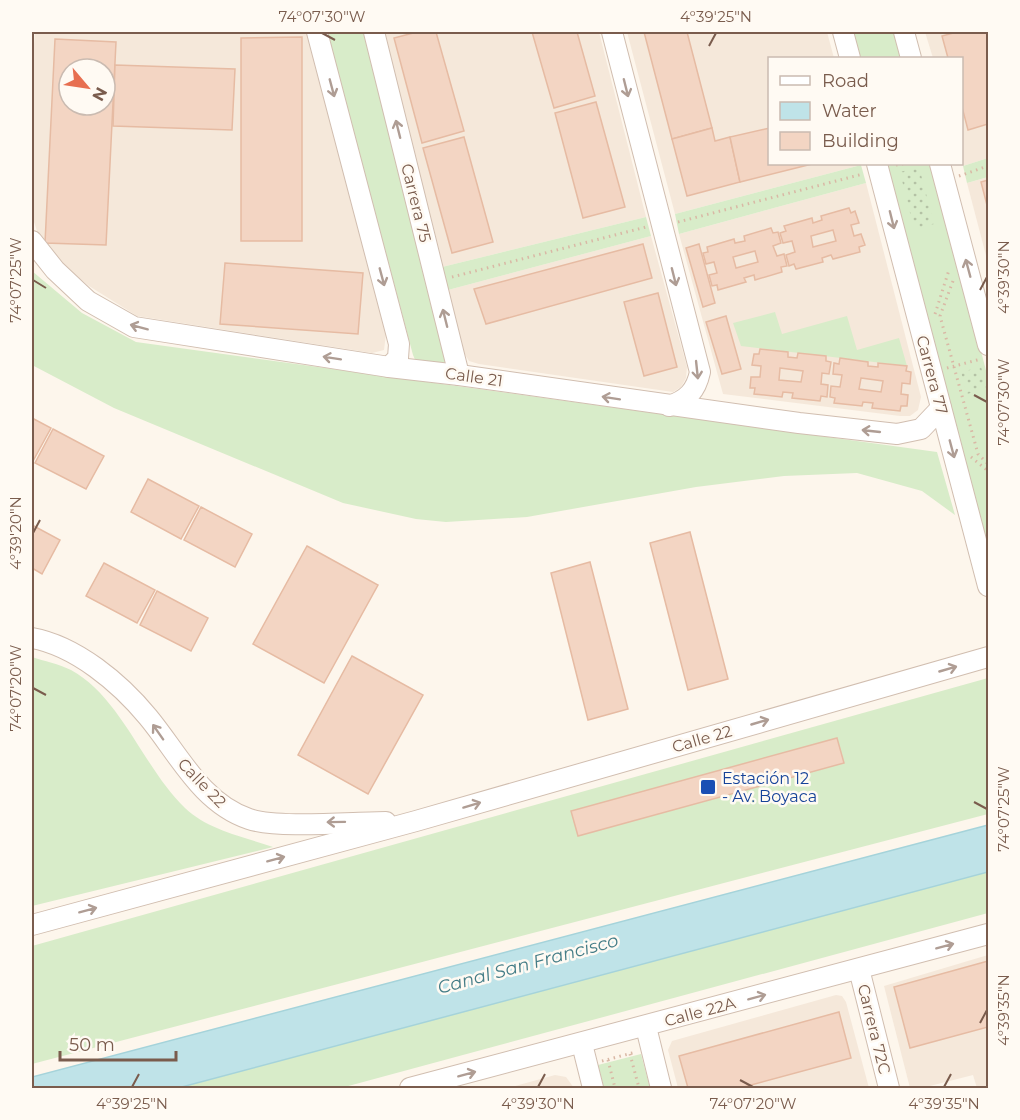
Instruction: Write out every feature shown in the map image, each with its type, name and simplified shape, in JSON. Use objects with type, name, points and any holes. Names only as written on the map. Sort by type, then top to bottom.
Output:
[{"type":"street","points":[[317,32],[399,344],[398,358],[389,367]]},
{"type":"street","name":"Carrera 75","points":[[374,32],[459,375]]},
{"type":"street","points":[[612,32],[700,372],[692,392],[682,401],[669,406]]},
{"type":"street","points":[[843,32],[850,57]]},
{"type":"street","points":[[904,32],[911,57]]},
{"type":"street","points":[[940,165],[988,345]]},
{"type":"street","name":"Carrera 77","points":[[878,167],[939,370],[941,408],[988,586]]},
{"type":"street","name":"Calle 21","points":[[32,241],[55,270],[88,301],[134,327],[389,367],[669,406],[897,434],[921,429],[941,408]]},
{"type":"street","name":"Calle 22","points":[[32,638],[67,651],[107,676],[147,716],[201,787],[229,811],[251,820],[272,823],[416,821]]},
{"type":"street","name":"Calle 22","points":[[32,925],[416,821],[988,657]]},
{"type":"street","name":"Calle 22A","points":[[410,1089],[988,934]]},
{"type":"street","name":"Carrera 72C","points":[[860,969],[889,1089]]},
{"type":"street","points":[[645,1027],[661,1089]]},
{"type":"street","points":[[582,1044],[593,1089]]},
{"type":"path","points":[[674,224],[878,167],[895,165]]},
{"type":"path","points":[[959,176],[988,166]]},
{"type":"path","points":[[445,279],[654,225]]},
{"type":"path","points":[[939,337],[934,316],[950,272],[947,261]]},
{"type":"path","points":[[953,263],[956,274],[940,316],[978,454],[988,464]]},
{"type":"path","points":[[939,370],[945,357]]},
{"type":"path","points":[[939,370],[988,357]]},
{"type":"path","points":[[939,370],[950,379]]},
{"type":"path","points":[[971,456],[988,471]]},
{"type":"path","points":[[597,1063],[640,1051]]},
{"type":"path","points":[[630,1054],[639,1089]]},
{"type":"path","points":[[608,1060],[615,1089]]},
{"type":"shaded area","points":[[35,32],[307,32],[386,334],[384,350],[372,353],[137,316],[89,286],[57,260],[40,240],[32,216],[32,69]]},
{"type":"shaded area","points":[[385,32],[599,32],[646,217],[442,267]]},
{"type":"shaded area","points":[[627,32],[827,32],[834,57],[768,57],[768,165],[861,165],[675,214]]},
{"type":"shaded area","points":[[925,32],[988,32],[988,158],[963,166],[963,57],[933,57]]},
{"type":"shaded area","points":[[988,177],[988,263],[967,183]]},
{"type":"shaded area","points":[[866,183],[921,397],[918,410],[910,416],[900,416],[723,394],[679,234]]},
{"type":"shaded area","points":[[651,236],[687,367],[686,378],[681,387],[673,392],[469,361],[464,353],[448,290]]},
{"type":"shaded area","points":[[988,955],[988,1088],[977,1088],[973,1075],[922,1088],[910,1088],[884,986]]},
{"type":"shaded area","points":[[836,995],[842,996],[846,1002],[869,1088],[678,1088],[668,1050],[672,1041]]},
{"type":"shaded area","points":[[555,1075],[566,1077],[574,1088],[508,1088]]},
{"type":"green space","points":[[327,32],[366,32],[446,357],[446,362],[442,364],[416,362],[413,355]]},
{"type":"green space","points":[[850,32],[898,32],[905,57],[857,57]]},
{"type":"green space","points":[[988,158],[988,177],[967,183],[963,166]]},
{"type":"green space","points":[[861,165],[866,183],[679,234],[675,214]]},
{"type":"green space","points":[[885,165],[932,165],[988,378],[988,558]]},
{"type":"green space","points":[[919,167],[934,224],[914,229],[900,172]]},
{"type":"green space","points":[[646,217],[651,236],[448,290],[442,267]]},
{"type":"green space","points":[[32,271],[82,313],[136,342],[937,452],[955,515],[922,491],[857,473],[784,476],[696,487],[527,517],[446,522],[416,519],[343,503],[114,408],[32,365]]},
{"type":"green space","points":[[775,312],[782,334],[847,316],[857,350],[899,338],[907,366],[741,346],[733,323]]},
{"type":"green space","points":[[981,367],[987,388],[967,394],[961,372]]},
{"type":"green space","points":[[32,657],[71,670],[89,682],[118,715],[170,792],[194,816],[227,832],[273,847],[32,906]]},
{"type":"green space","points":[[988,678],[988,814],[32,1064],[32,946]]},
{"type":"green space","points":[[988,872],[988,913],[341,1088],[178,1088]]},
{"type":"green space","points":[[641,1054],[650,1088],[604,1088],[598,1065]]},
{"type":"water","name":"Canal San Francisco","points":[[988,825],[988,872],[178,1088],[32,1088],[32,1077]]},
{"type":"building","points":[[417,32],[436,32],[464,131],[422,143],[394,38]]},
{"type":"building","points":[[532,32],[577,32],[595,96],[554,108]]},
{"type":"building","points":[[644,32],[687,32],[712,128],[672,139]]},
{"type":"building","points":[[957,32],[987,32],[988,124],[968,130],[963,111],[963,57],[948,57],[942,36]]},
{"type":"building","points":[[302,37],[302,241],[241,241],[241,38]]},
{"type":"building","points":[[55,39],[116,42],[115,57],[57,57],[57,117],[112,117],[106,245],[45,243]]},
{"type":"building","points":[[117,65],[235,69],[232,130],[113,126],[113,117],[117,117]]},
{"type":"building","points":[[596,102],[625,207],[583,218],[555,113]]},
{"type":"building","points":[[712,128],[715,141],[730,137],[740,182],[687,196],[672,139]]},
{"type":"building","points":[[768,128],[768,165],[808,165],[740,182],[730,137]]},
{"type":"building","points":[[464,137],[493,242],[452,253],[423,148]]},
{"type":"building","points":[[988,180],[988,209],[981,182]]},
{"type":"building","points":[[849,208],[851,213],[855,211],[859,223],[851,225],[854,236],[861,234],[865,245],[859,247],[860,252],[833,259],[831,255],[822,258],[823,262],[796,269],[794,264],[789,266],[786,255],[795,252],[792,241],[783,243],[780,233],[786,231],[784,226],[812,218],[813,223],[822,220],[821,216]],"holes":[[[833,230],[836,241],[813,247],[811,236]]]},
{"type":"building","points":[[771,228],[773,233],[778,232],[781,243],[773,246],[777,256],[784,254],[787,266],[781,267],[782,272],[755,280],[754,275],[744,278],[746,282],[718,290],[717,285],[712,286],[709,275],[717,273],[714,262],[706,264],[703,253],[708,252],[707,247],[734,239],[735,243],[745,241],[744,236]],"holes":[[[755,251],[758,262],[736,268],[733,257]]]},
{"type":"building","points":[[643,244],[652,278],[486,324],[474,289]]},
{"type":"building","points":[[699,244],[715,303],[703,307],[686,248]]},
{"type":"building","points":[[225,263],[363,273],[358,334],[220,324]]},
{"type":"building","points":[[658,293],[677,367],[644,376],[624,302]]},
{"type":"building","points":[[726,316],[741,369],[722,374],[706,322]]},
{"type":"building","points":[[760,349],[788,352],[788,357],[797,358],[798,353],[826,356],[826,361],[831,362],[829,374],[822,373],[821,384],[828,385],[827,397],[821,396],[820,401],[792,398],[793,393],[783,392],[782,397],[754,394],[755,388],[750,388],[751,377],[760,377],[761,366],[752,365],[754,354],[759,354]],"holes":[[[780,368],[803,371],[801,382],[779,380]]]},
{"type":"building","points":[[840,358],[868,362],[868,366],[878,367],[878,363],[907,366],[906,371],[911,372],[910,384],[902,383],[901,394],[908,395],[907,406],[901,406],[900,411],[872,408],[873,403],[863,402],[862,406],[834,403],[835,398],[830,397],[831,386],[840,387],[842,375],[833,374],[834,363],[839,364]],"holes":[[[861,378],[883,381],[881,392],[859,389]]]},
{"type":"building","points":[[32,418],[51,428],[33,461],[32,461]]},
{"type":"building","points":[[53,429],[104,456],[86,489],[35,463]]},
{"type":"building","points":[[148,479],[199,506],[181,539],[131,512]]},
{"type":"building","points":[[201,507],[252,534],[235,567],[184,540]]},
{"type":"building","points":[[32,525],[60,540],[42,574],[32,568]]},
{"type":"building","points":[[690,532],[728,679],[688,690],[650,543]]},
{"type":"building","points":[[307,546],[378,585],[324,683],[253,644]]},
{"type":"building","points":[[590,562],[628,709],[588,720],[551,573]]},
{"type":"building","points":[[104,563],[155,590],[137,623],[86,596]]},
{"type":"building","points":[[157,591],[208,618],[191,651],[140,625]]},
{"type":"building","points":[[352,656],[423,695],[368,794],[298,755]]},
{"type":"building","name":"Estación 12 - Av. Boyaca","points":[[837,738],[844,763],[578,836],[571,811]]},
{"type":"building","points":[[988,961],[988,1027],[910,1048],[894,987]]},
{"type":"building","points":[[839,1012],[851,1058],[740,1088],[688,1088],[679,1056]]},
{"type":"place","name":"Estación 12 - Av. Boyaca","points":[[708,787]]}]
